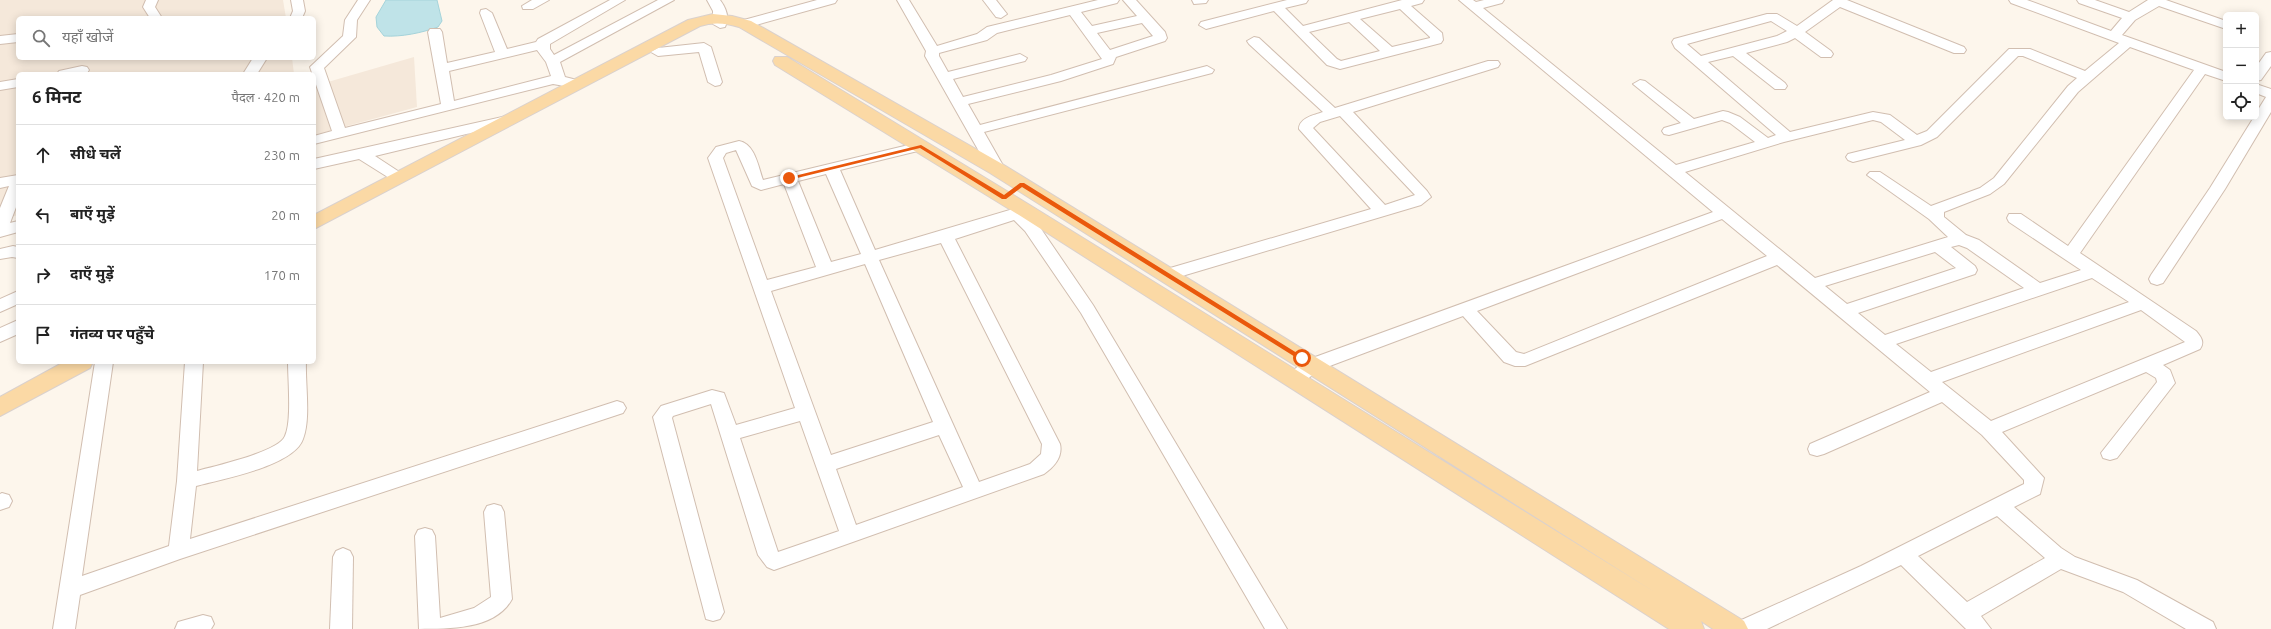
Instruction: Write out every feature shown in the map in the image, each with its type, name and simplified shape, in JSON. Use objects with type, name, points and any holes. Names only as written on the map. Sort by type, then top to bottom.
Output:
[{"type":"main road","points":[[316,221],[399,178],[658,52],[700,30],[718,14]]},
{"type":"main road","points":[[718,14],[921,146],[1004,197],[1022,213],[1294,379],[1691,629]]},
{"type":"main road","points":[[316,236],[504,127],[568,82],[694,23],[718,14],[745,24],[997,169],[1735,629]]},
{"type":"main road","points":[[1004,197],[1022,185]]},
{"type":"main road","points":[[0,391],[48,364]]},
{"type":"main road","points":[[0,407],[78,364]]},
{"type":"street","points":[[152,0],[149,7],[155,16]]},
{"type":"street","points":[[297,0],[299,11],[297,16]]},
{"type":"street","points":[[340,134],[317,72],[317,66],[349,37],[351,20],[364,0]]},
{"type":"street","points":[[528,6],[543,0]]},
{"type":"street","points":[[441,68],[542,45],[546,39],[619,0]]},
{"type":"street","points":[[553,62],[558,57],[668,0]]},
{"type":"street","points":[[745,24],[831,0]]},
{"type":"street","points":[[903,0],[933,51],[932,56],[976,130],[997,169]]},
{"type":"street","points":[[989,0],[1001,14]]},
{"type":"street","points":[[933,51],[982,37],[992,30],[1113,0]]},
{"type":"street","points":[[1108,55],[1160,38],[1160,35],[1129,0]]},
{"type":"street","points":[[1206,25],[1302,0]]},
{"type":"street","points":[[1301,30],[1418,0]]},
{"type":"street","points":[[1469,3],[1498,0]]},
{"type":"street","points":[[2015,0],[2035,3],[2114,36],[2223,76]]},
{"type":"street","points":[[2083,0],[2130,17]]},
{"type":"street","points":[[1698,61],[1776,41],[1797,32],[1840,1],[1959,50]]},
{"type":"street","points":[[2114,36],[2130,17],[2156,1],[2223,24]]},
{"type":"street","points":[[1469,3],[1811,284],[1843,312],[1989,430],[2031,474],[2035,482],[2033,488],[1903,554],[1745,629]]},
{"type":"street","points":[[1277,7],[1332,62],[1340,65],[1433,42],[1438,38],[1402,4]]},
{"type":"street","points":[[959,102],[1091,68],[1108,61],[1110,59],[1108,55],[1073,10]]},
{"type":"street","points":[[486,13],[502,54]]},
{"type":"street","points":[[1351,17],[1390,53]]},
{"type":"street","points":[[1787,137],[1680,46],[1679,42],[1772,17],[1781,21],[1826,54]]},
{"type":"street","points":[[1089,31],[1145,18]]},
{"type":"street","points":[[435,32],[448,106]]},
{"type":"street","points":[[0,40],[16,38]]},
{"type":"street","points":[[1166,275],[1381,210],[1416,201],[1423,197],[1422,194],[1338,112],[1254,41]]},
{"type":"street","points":[[1935,216],[1937,209],[1985,191],[1999,181],[2064,98],[2129,41]]},
{"type":"street","points":[[316,140],[448,106],[568,82],[542,45]]},
{"type":"street","points":[[658,52],[704,47],[715,82]]},
{"type":"street","points":[[316,55],[335,51]]},
{"type":"street","points":[[1737,52],[1780,86]]},
{"type":"street","points":[[1853,157],[1916,142],[1932,134],[2014,52],[2025,52],[2087,77]]},
{"type":"street","points":[[2259,73],[2271,56]]},
{"type":"street","points":[[944,77],[1020,58]]},
{"type":"street","points":[[251,72],[259,60]]},
{"type":"street","points":[[1381,210],[1306,129],[1309,122],[1493,64]]},
{"type":"street","points":[[2070,255],[2202,68]]},
{"type":"street","points":[[73,72],[82,70]]},
{"type":"street","points":[[976,130],[1207,70]]},
{"type":"street","points":[[0,86],[16,84]]},
{"type":"street","points":[[1640,84],[1692,124]]},
{"type":"street","points":[[2259,89],[2271,94]]},
{"type":"street","points":[[2157,279],[2217,189],[2271,100]]},
{"type":"street","points":[[1669,131],[1716,116],[1729,116],[1766,143]]},
{"type":"street","points":[[1673,171],[1787,137],[1880,116],[1890,120],[1916,142]]},
{"type":"street","points":[[316,164],[504,127]]},
{"type":"street","points":[[850,535],[805,412],[763,287],[715,158],[721,150],[739,145],[745,151],[757,183],[765,184],[921,146]]},
{"type":"street","points":[[362,154],[399,178]]},
{"type":"street","points":[[316,173],[342,158]]},
{"type":"street","points":[[831,168],[869,258],[974,491]]},
{"type":"street","points":[[1875,175],[1935,216],[1940,223],[1960,239],[1973,244],[2038,290]]},
{"type":"street","points":[[789,178],[826,270]]},
{"type":"street","points":[[0,183],[16,181]]},
{"type":"street","points":[[0,228],[16,186]]},
{"type":"street","points":[[763,287],[869,258],[1022,213],[1087,309],[1276,629]]},
{"type":"street","points":[[1294,379],[1313,365],[1724,213]]},
{"type":"street","points":[[1989,430],[2190,348],[2194,345],[2194,340],[2190,336],[2015,218]]},
{"type":"street","points":[[0,232],[16,227]]},
{"type":"street","points":[[714,612],[663,415],[667,411],[716,397],[720,401],[770,559],[780,560],[1037,469],[1048,460],[1052,450],[946,236]]},
{"type":"street","points":[[1811,284],[1960,239]]},
{"type":"street","points":[[1843,312],[1969,270],[1938,246]]},
{"type":"street","points":[[0,254],[13,251],[16,252]]},
{"type":"street","points":[[1466,309],[1510,356],[1515,360],[1525,360],[1778,258]]},
{"type":"street","points":[[1882,342],[2094,272]]},
{"type":"street","points":[[0,306],[16,298]]},
{"type":"street","points":[[1928,380],[2141,304]]},
{"type":"street","points":[[0,336],[16,327]]},
{"type":"street","points":[[64,629],[104,364]]},
{"type":"street","points":[[178,551],[187,481],[194,364]]},
{"type":"street","points":[[187,481],[263,459],[283,451],[290,446],[294,439],[297,364]]},
{"type":"street","points":[[2110,453],[2166,383],[2164,375],[2149,365]]},
{"type":"street","points":[[1817,449],[1944,393]]},
{"type":"street","points":[[70,589],[178,551],[617,408]]},
{"type":"street","points":[[731,434],[805,412]]},
{"type":"street","points":[[825,465],[944,426]]},
{"type":"street","points":[[1998,505],[2061,559],[2130,586],[2192,626]]},
{"type":"street","points":[[433,629],[476,622],[499,604],[502,599],[494,512]]},
{"type":"street","points":[[425,536],[430,629]]},
{"type":"street","points":[[1903,554],[1980,629]]},
{"type":"street","points":[[340,629],[343,557]]},
{"type":"street","points":[[1965,614],[2061,559]]},
{"type":"shaded area","points":[[0,0],[283,0],[286,16],[16,16],[16,60],[292,60],[294,72],[16,72],[16,216],[0,220]]},
{"type":"shaded area","points":[[414,57],[417,107],[316,134],[316,85]]},
{"type":"water","points":[[386,0],[437,0],[442,21],[438,27],[425,31],[405,35],[384,36],[377,27],[376,17]]},
{"type":"route","points":[[789,178],[921,146],[1004,197],[1022,185],[1302,358]]}]
